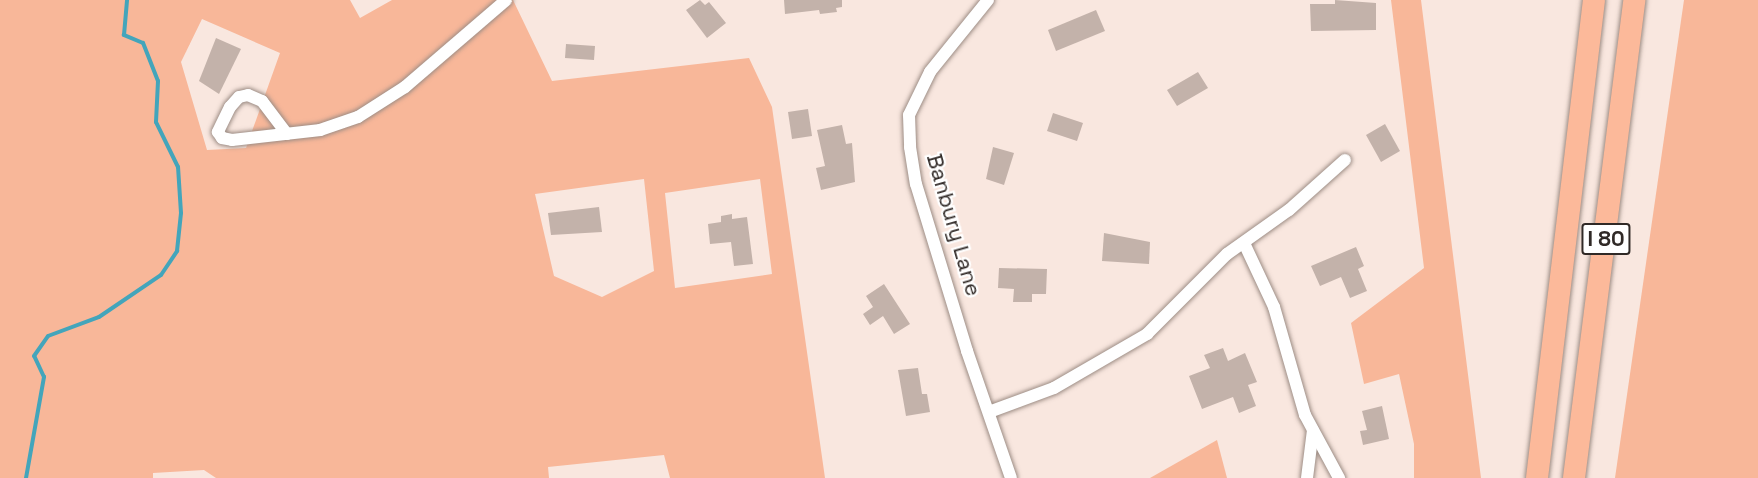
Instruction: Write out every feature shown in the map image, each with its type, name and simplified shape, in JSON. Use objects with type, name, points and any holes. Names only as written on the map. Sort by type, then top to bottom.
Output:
[{"type":"highway","name":"I 80","points":[[1537,478],[1593,0]]},
{"type":"highway","name":"I 80","points":[[1574,478],[1634,0]]},
{"type":"street","points":[[287,134],[262,100],[248,95],[239,97],[230,107],[218,132],[222,138],[232,140],[287,134],[320,130],[358,117],[405,87],[506,0]]},
{"type":"street","name":"Banbury Lane","points":[[988,0],[930,72],[909,115],[916,184],[1011,478]]},
{"type":"street","points":[[989,412],[1054,388],[1138,340],[1214,265],[1346,160]]},
{"type":"street","points":[[1244,243],[1274,307],[1305,415],[1340,478]]},
{"type":"street","points":[[1307,478],[1313,430]]},
{"type":"shaded area","points":[[0,0],[350,0],[360,18],[392,0],[513,0],[552,81],[749,58],[772,107],[825,478],[670,478],[664,455],[548,467],[549,478],[216,478],[204,470],[153,473],[153,478],[0,478]],"holes":[[[202,19],[280,53],[246,148],[207,150],[181,62]],[[644,179],[654,271],[602,297],[554,276],[535,194]],[[760,179],[772,274],[675,288],[665,193]]]},
{"type":"shaded area","points":[[1391,0],[1421,0],[1481,478],[1414,478],[1414,444],[1399,374],[1364,384],[1351,323],[1424,268]]},
{"type":"shaded area","points":[[1684,0],[1758,0],[1758,478],[1615,478]]},
{"type":"shaded area","points":[[1217,440],[1227,478],[1150,478]]},
{"type":"building","points":[[700,0],[705,5],[709,2],[726,23],[707,38],[686,10]]},
{"type":"building","points":[[784,0],[842,0],[842,7],[836,8],[837,12],[820,14],[819,10],[785,14]]},
{"type":"building","points":[[1335,0],[1376,3],[1376,30],[1311,31],[1310,4],[1335,4]]},
{"type":"building","points":[[1096,10],[1105,31],[1056,51],[1048,30]]},
{"type":"building","points":[[216,38],[241,49],[219,94],[199,81]]},
{"type":"building","points":[[566,44],[595,46],[594,60],[565,58]]},
{"type":"building","points":[[1198,72],[1208,88],[1177,106],[1167,90]]},
{"type":"building","points":[[808,109],[812,136],[792,139],[788,112]]},
{"type":"building","points":[[1053,113],[1083,123],[1077,141],[1047,131]]},
{"type":"building","points":[[1385,124],[1400,151],[1381,162],[1366,135]]},
{"type":"building","points":[[842,125],[846,144],[852,143],[855,182],[821,190],[816,168],[825,166],[817,130]]},
{"type":"building","points":[[993,147],[1014,153],[1004,185],[986,179]]},
{"type":"building","points":[[599,207],[602,232],[551,235],[548,213]]},
{"type":"building","points":[[732,214],[732,219],[747,217],[753,264],[734,266],[731,242],[710,244],[708,224],[721,222],[721,216]]},
{"type":"building","points":[[1104,233],[1150,242],[1149,264],[1102,261]]},
{"type":"building","points":[[1356,247],[1364,266],[1358,269],[1367,291],[1350,298],[1341,277],[1320,286],[1311,266]]},
{"type":"building","points":[[999,268],[1047,269],[1046,294],[1032,294],[1032,302],[1013,302],[1014,289],[998,288]]},
{"type":"building","points":[[884,284],[910,324],[894,334],[883,316],[870,325],[863,314],[873,307],[866,296]]},
{"type":"building","points":[[1223,348],[1228,361],[1245,353],[1257,382],[1248,385],[1256,406],[1239,413],[1233,397],[1202,409],[1189,376],[1210,368],[1204,355]]},
{"type":"building","points":[[918,368],[922,394],[927,394],[930,412],[906,416],[898,370]]},
{"type":"building","points":[[1382,406],[1389,439],[1363,445],[1360,431],[1367,430],[1362,411]]},
{"type":"waterway","points":[[26,478],[44,377],[34,356],[48,336],[99,317],[161,275],[177,251],[181,213],[178,167],[156,122],[158,81],[143,43],[124,35],[127,0]]}]
